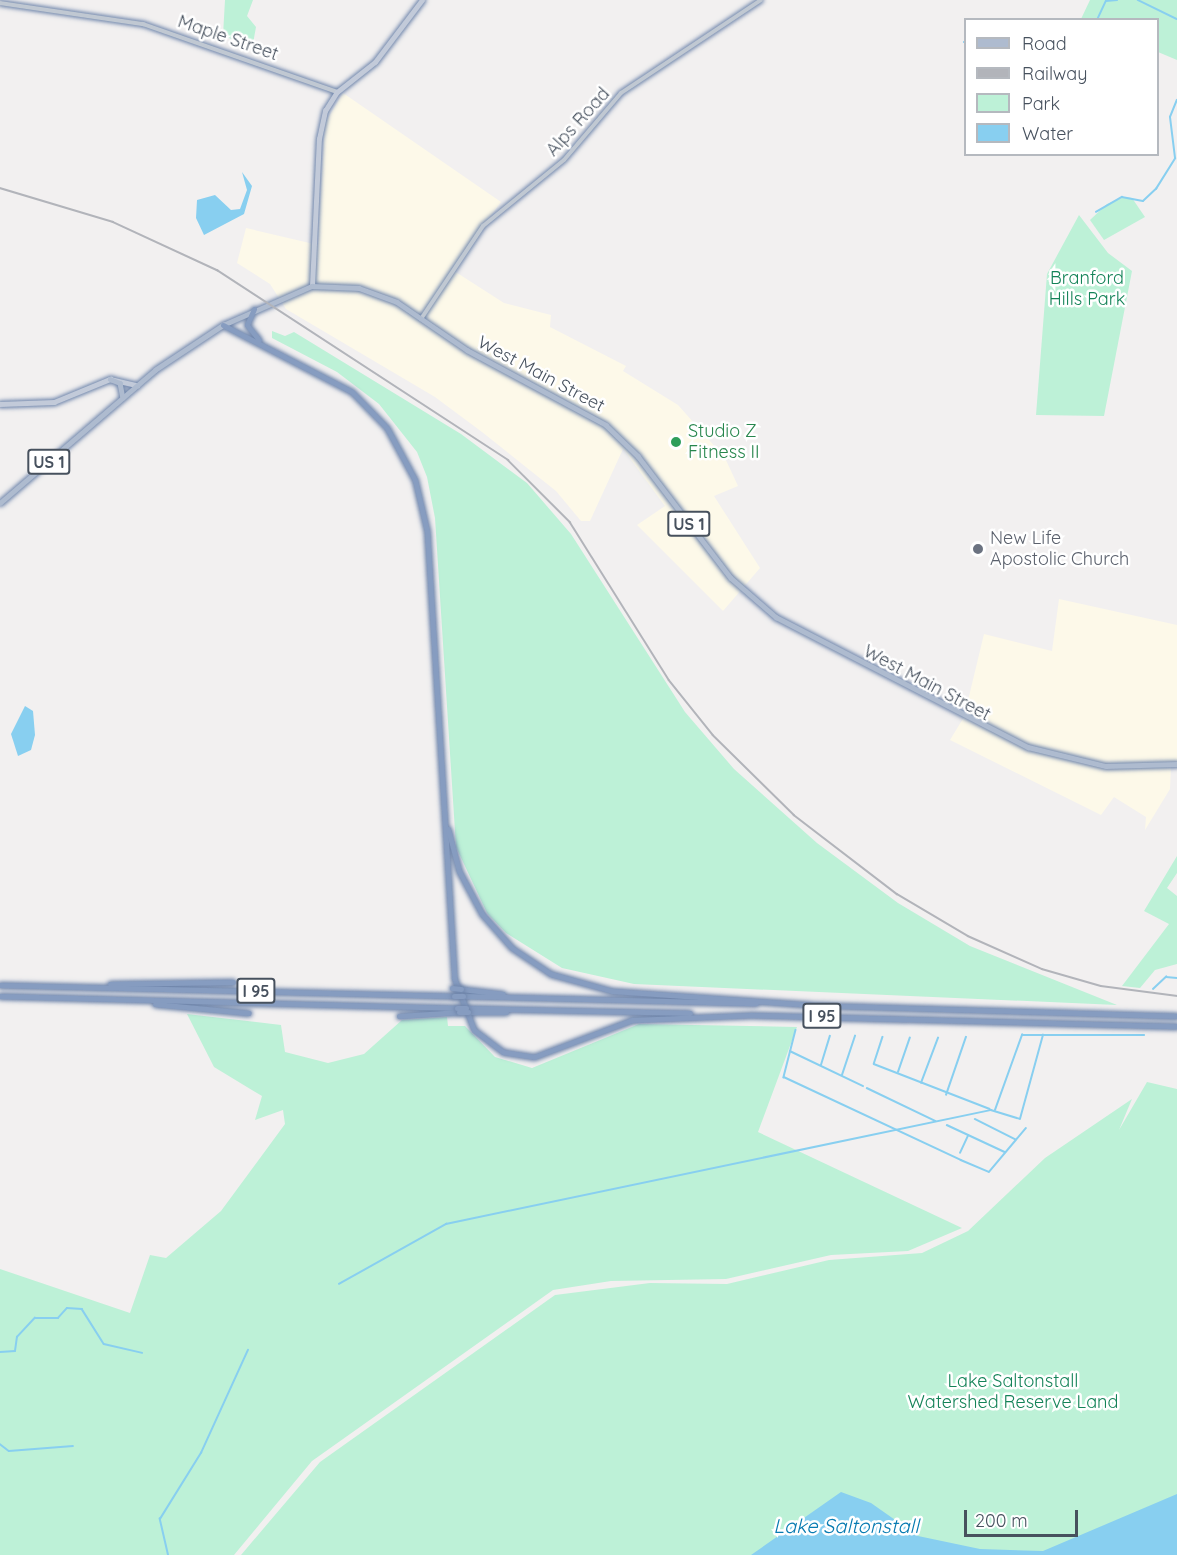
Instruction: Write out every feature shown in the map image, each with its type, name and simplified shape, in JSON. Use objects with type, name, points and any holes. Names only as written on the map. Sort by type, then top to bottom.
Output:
[{"type":"highway","points":[[254,309],[248,327],[264,345]]},
{"type":"highway","points":[[223,325],[338,382],[371,410],[400,448],[420,495],[454,978],[471,1025],[498,1049],[534,1057],[632,1020],[752,1015]]},
{"type":"highway","points":[[287,356],[332,375],[374,407],[403,446],[421,487],[430,539],[448,835],[465,886],[491,926],[532,963],[581,985],[810,1005]]},
{"type":"highway","points":[[57,986],[233,982]]},
{"type":"highway","name":"I 95","points":[[0,985],[1177,1016]]},
{"type":"highway","points":[[452,988],[519,998]]},
{"type":"highway","name":"I 95","points":[[0,996],[458,1010],[576,1010],[1177,1026]]},
{"type":"highway","points":[[132,1000],[249,1013]]},
{"type":"highway","points":[[399,1016],[458,1010]]},
{"type":"main road","points":[[312,286],[319,139],[337,92],[375,62],[422,0]]},
{"type":"main road","name":"West Main Street","points":[[137,385],[223,325],[254,309],[312,286],[375,293],[617,434],[731,578],[776,617],[1028,747],[1106,766],[1177,764]]},
{"type":"main road","points":[[0,404],[54,402],[110,379],[137,385]]},
{"type":"main road","points":[[110,379],[120,383],[123,398]]},
{"type":"main road","name":"US 1","points":[[0,503],[137,385]]},
{"type":"street","name":"Alps Road","points":[[421,319],[483,226],[564,160],[621,93],[761,0]]},
{"type":"street","name":"Maple Street","points":[[0,3],[143,24],[337,92]]},
{"type":"shaded area","points":[[343,93],[501,202],[451,269],[504,303],[551,315],[550,327],[626,366],[623,371],[678,405],[725,458],[738,486],[714,496],[760,568],[723,611],[637,525],[665,506],[623,449],[590,521],[581,521],[556,491],[482,432],[435,397],[286,309],[270,284],[237,263],[246,228],[318,245],[325,123]]},
{"type":"shaded area","points":[[1059,599],[1177,625],[1177,764],[1171,766],[1170,789],[1145,830],[1146,817],[1114,797],[1101,815],[950,740],[964,717],[984,634],[1052,651]]},
{"type":"green space","points":[[225,0],[253,0],[247,16],[256,27],[252,49],[223,35]]},
{"type":"green space","points":[[1090,0],[1177,0],[1177,60],[1159,52],[1159,18],[1081,18]]},
{"type":"green space","points":[[1124,197],[1132,198],[1145,217],[1104,240],[1090,220],[1107,204]]},
{"type":"green space","name":"Branford Hills Park","points":[[1079,215],[1108,253],[1132,271],[1104,416],[1036,415],[1047,274]]},
{"type":"green space","points":[[272,331],[285,336],[294,332],[461,434],[527,483],[571,534],[685,712],[734,769],[817,843],[898,903],[970,946],[1117,1005],[634,984],[562,968],[506,933],[487,913],[456,847],[435,518],[427,477],[417,452],[379,404],[337,372],[272,338]]},
{"type":"green space","points":[[1177,856],[1177,873],[1167,888],[1177,896],[1177,964],[1155,970],[1140,988],[1122,986],[1169,924],[1144,911]]},
{"type":"green space","points":[[187,1014],[281,1025],[285,1052],[328,1063],[364,1054],[402,1020],[447,1017],[448,1026],[465,1026],[495,1057],[532,1068],[639,1024],[797,1027],[758,1132],[962,1228],[908,1251],[831,1255],[726,1279],[611,1281],[553,1290],[312,1461],[234,1555],[0,1555],[0,1269],[130,1313],[150,1255],[166,1258],[221,1211],[285,1124],[283,1110],[255,1120],[262,1096],[214,1067]]},
{"type":"green space","name":"Lake Saltonstall Watershed Reserve Land","points":[[1147,1082],[1177,1089],[1177,1555],[241,1555],[320,1462],[555,1295],[650,1283],[727,1284],[829,1260],[922,1253],[968,1231],[1045,1158],[1132,1099],[1119,1130]]},
{"type":"water","points":[[242,172],[252,186],[244,214],[204,235],[196,218],[197,200],[215,195],[231,210],[240,209],[247,190]]},
{"type":"water","points":[[25,706],[33,711],[35,735],[31,750],[18,756],[11,734]]},
{"type":"water","name":"Lake Saltonstall","points":[[841,1492],[871,1503],[918,1536],[980,1549],[1043,1551],[1177,1494],[1177,1555],[751,1555]]},
{"type":"waterway","points":[[1098,18],[1106,1],[1117,0]]},
{"type":"waterway","points":[[1138,0],[1177,19]]},
{"type":"waterway","points":[[1096,212],[1122,197],[1143,201],[1156,189],[1175,158],[1170,117],[1177,100]]},
{"type":"waterway","points":[[1153,989],[1166,977],[1177,978]]},
{"type":"waterway","points":[[796,1030],[784,1077],[989,1172],[1026,1128]]},
{"type":"waterway","points":[[995,1110],[1022,1035],[1043,1035]]},
{"type":"waterway","points":[[339,1284],[446,1224],[991,1110],[1020,1119],[1043,1035],[1144,1035]]},
{"type":"waterway","points":[[821,1065],[830,1036]]},
{"type":"waterway","points":[[842,1075],[855,1036]]},
{"type":"waterway","points":[[883,1037],[874,1064],[990,1109]]},
{"type":"waterway","points":[[946,1095],[966,1037]]},
{"type":"waterway","points":[[898,1072],[910,1038]]},
{"type":"waterway","points":[[921,1083],[938,1038]]},
{"type":"waterway","points":[[790,1051],[863,1086]]},
{"type":"waterway","points":[[867,1088],[936,1121]]},
{"type":"waterway","points":[[975,1119],[1015,1139]]},
{"type":"waterway","points":[[947,1125],[1005,1152]]},
{"type":"waterway","points":[[960,1153],[968,1136]]},
{"type":"waterway","points":[[0,1352],[15,1351],[17,1337],[35,1318],[58,1318],[67,1308],[82,1309],[104,1344],[142,1353]]},
{"type":"waterway","points":[[168,1555],[160,1519],[201,1453],[248,1350]]},
{"type":"waterway","points":[[0,1444],[9,1451],[73,1446]]},
{"type":"railway","points":[[0,188],[113,222],[217,270],[508,460],[570,522],[669,680],[713,735],[794,815],[897,894],[968,936],[1042,969],[1101,986],[1177,996]]},
{"type":"place","name":"Studio Z Fitness II","points":[[676,442]]},
{"type":"place","name":"New Life Apostolic Church","points":[[978,549]]}]
